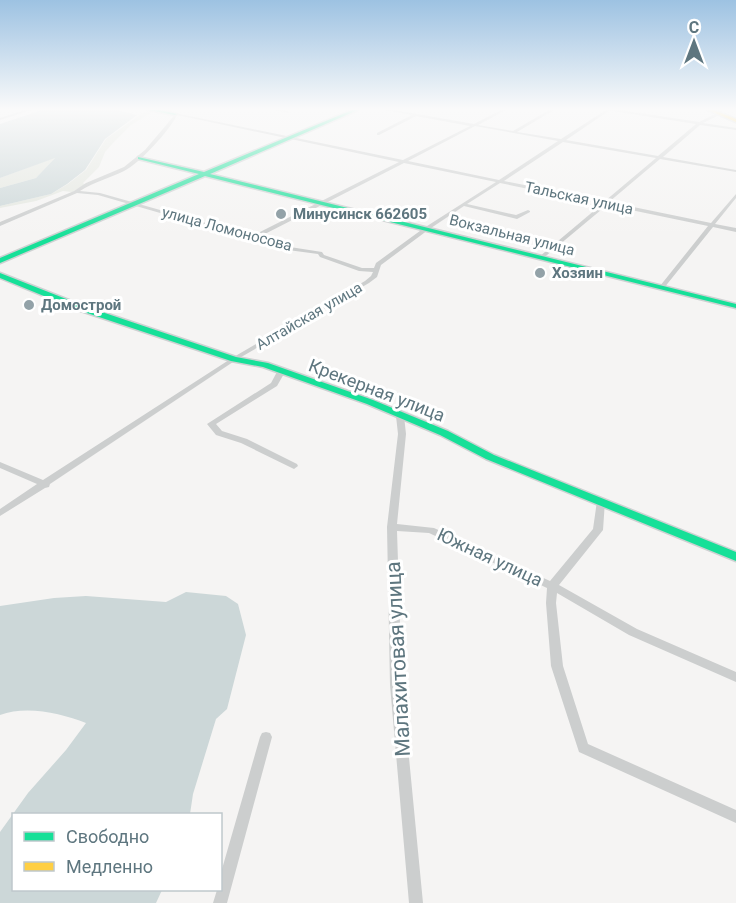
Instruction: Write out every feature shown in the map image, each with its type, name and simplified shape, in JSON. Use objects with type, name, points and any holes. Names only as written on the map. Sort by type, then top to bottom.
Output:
[{"type":"street","points":[[0,224],[127,168],[145,152]]},
{"type":"street","points":[[0,261],[257,152]]},
{"type":"street","name":"Тальская улица","points":[[360,152],[736,230]]},
{"type":"street","points":[[253,238],[421,152]]},
{"type":"street","name":"Алтайская улица","points":[[0,513],[46,485],[234,359],[345,297],[374,277],[378,264],[426,229],[543,152]]},
{"type":"street","points":[[628,152],[736,171]]},
{"type":"street","points":[[542,258],[667,152]]},
{"type":"street","name":"Вокзальная улица","points":[[140,158],[736,306]]},
{"type":"street","name":"улица Ломоносова","points":[[76,192],[98,194],[290,249],[320,253],[322,256],[361,270],[376,270]]},
{"type":"street","points":[[662,287],[736,195]]},
{"type":"street","points":[[464,205],[517,217],[528,212]]},
{"type":"street","name":"Крекерная улица","points":[[0,275],[81,308],[234,359],[251,360],[400,416],[459,439],[490,457],[736,557]]},
{"type":"street","points":[[281,372],[274,384],[211,424],[219,433],[244,441],[294,466]]},
{"type":"street","name":"Малахитовая улица","points":[[400,416],[402,434],[392,527],[396,685],[416,903]]},
{"type":"street","points":[[0,465],[46,485]]},
{"type":"street","points":[[600,501],[598,530],[552,586],[550,603],[557,666],[583,748],[736,817]]},
{"type":"street","name":"Южная улица","points":[[392,527],[431,530],[552,586],[633,632],[736,677]]},
{"type":"street","points":[[220,903],[266,737]]},
{"type":"shaded area","points":[[0,152],[97,152],[85,170],[51,194],[0,206],[0,188],[36,178],[55,158],[0,178]]},
{"type":"shaded area","points":[[98,152],[105,152],[99,167],[83,183],[85,185],[72,192],[63,191],[36,201],[0,208],[0,206],[51,194],[86,170]]},
{"type":"shaded area","points":[[56,157],[36,178],[0,188],[0,178]]},
{"type":"shaded area","points":[[186,592],[226,596],[238,604],[246,635],[227,709],[216,719],[193,794],[190,813],[14,813],[86,723],[66,716],[32,710],[0,715],[0,606],[86,596],[166,602]]},
{"type":"shaded area","points":[[12,815],[12,891],[162,891],[156,903],[0,903],[0,832]]},
{"type":"traffic: fast","points":[[0,261],[257,152]]},
{"type":"traffic: fast","points":[[140,158],[736,306]]},
{"type":"traffic: fast","points":[[0,275],[81,308],[234,359],[265,365],[370,402],[444,433],[490,457],[736,557]]},
{"type":"place","name":"Минусинск 662605","points":[[281,214]]},
{"type":"place","name":"Хозяин","points":[[540,273]]},
{"type":"place","name":"Домострой","points":[[29,305]]}]
